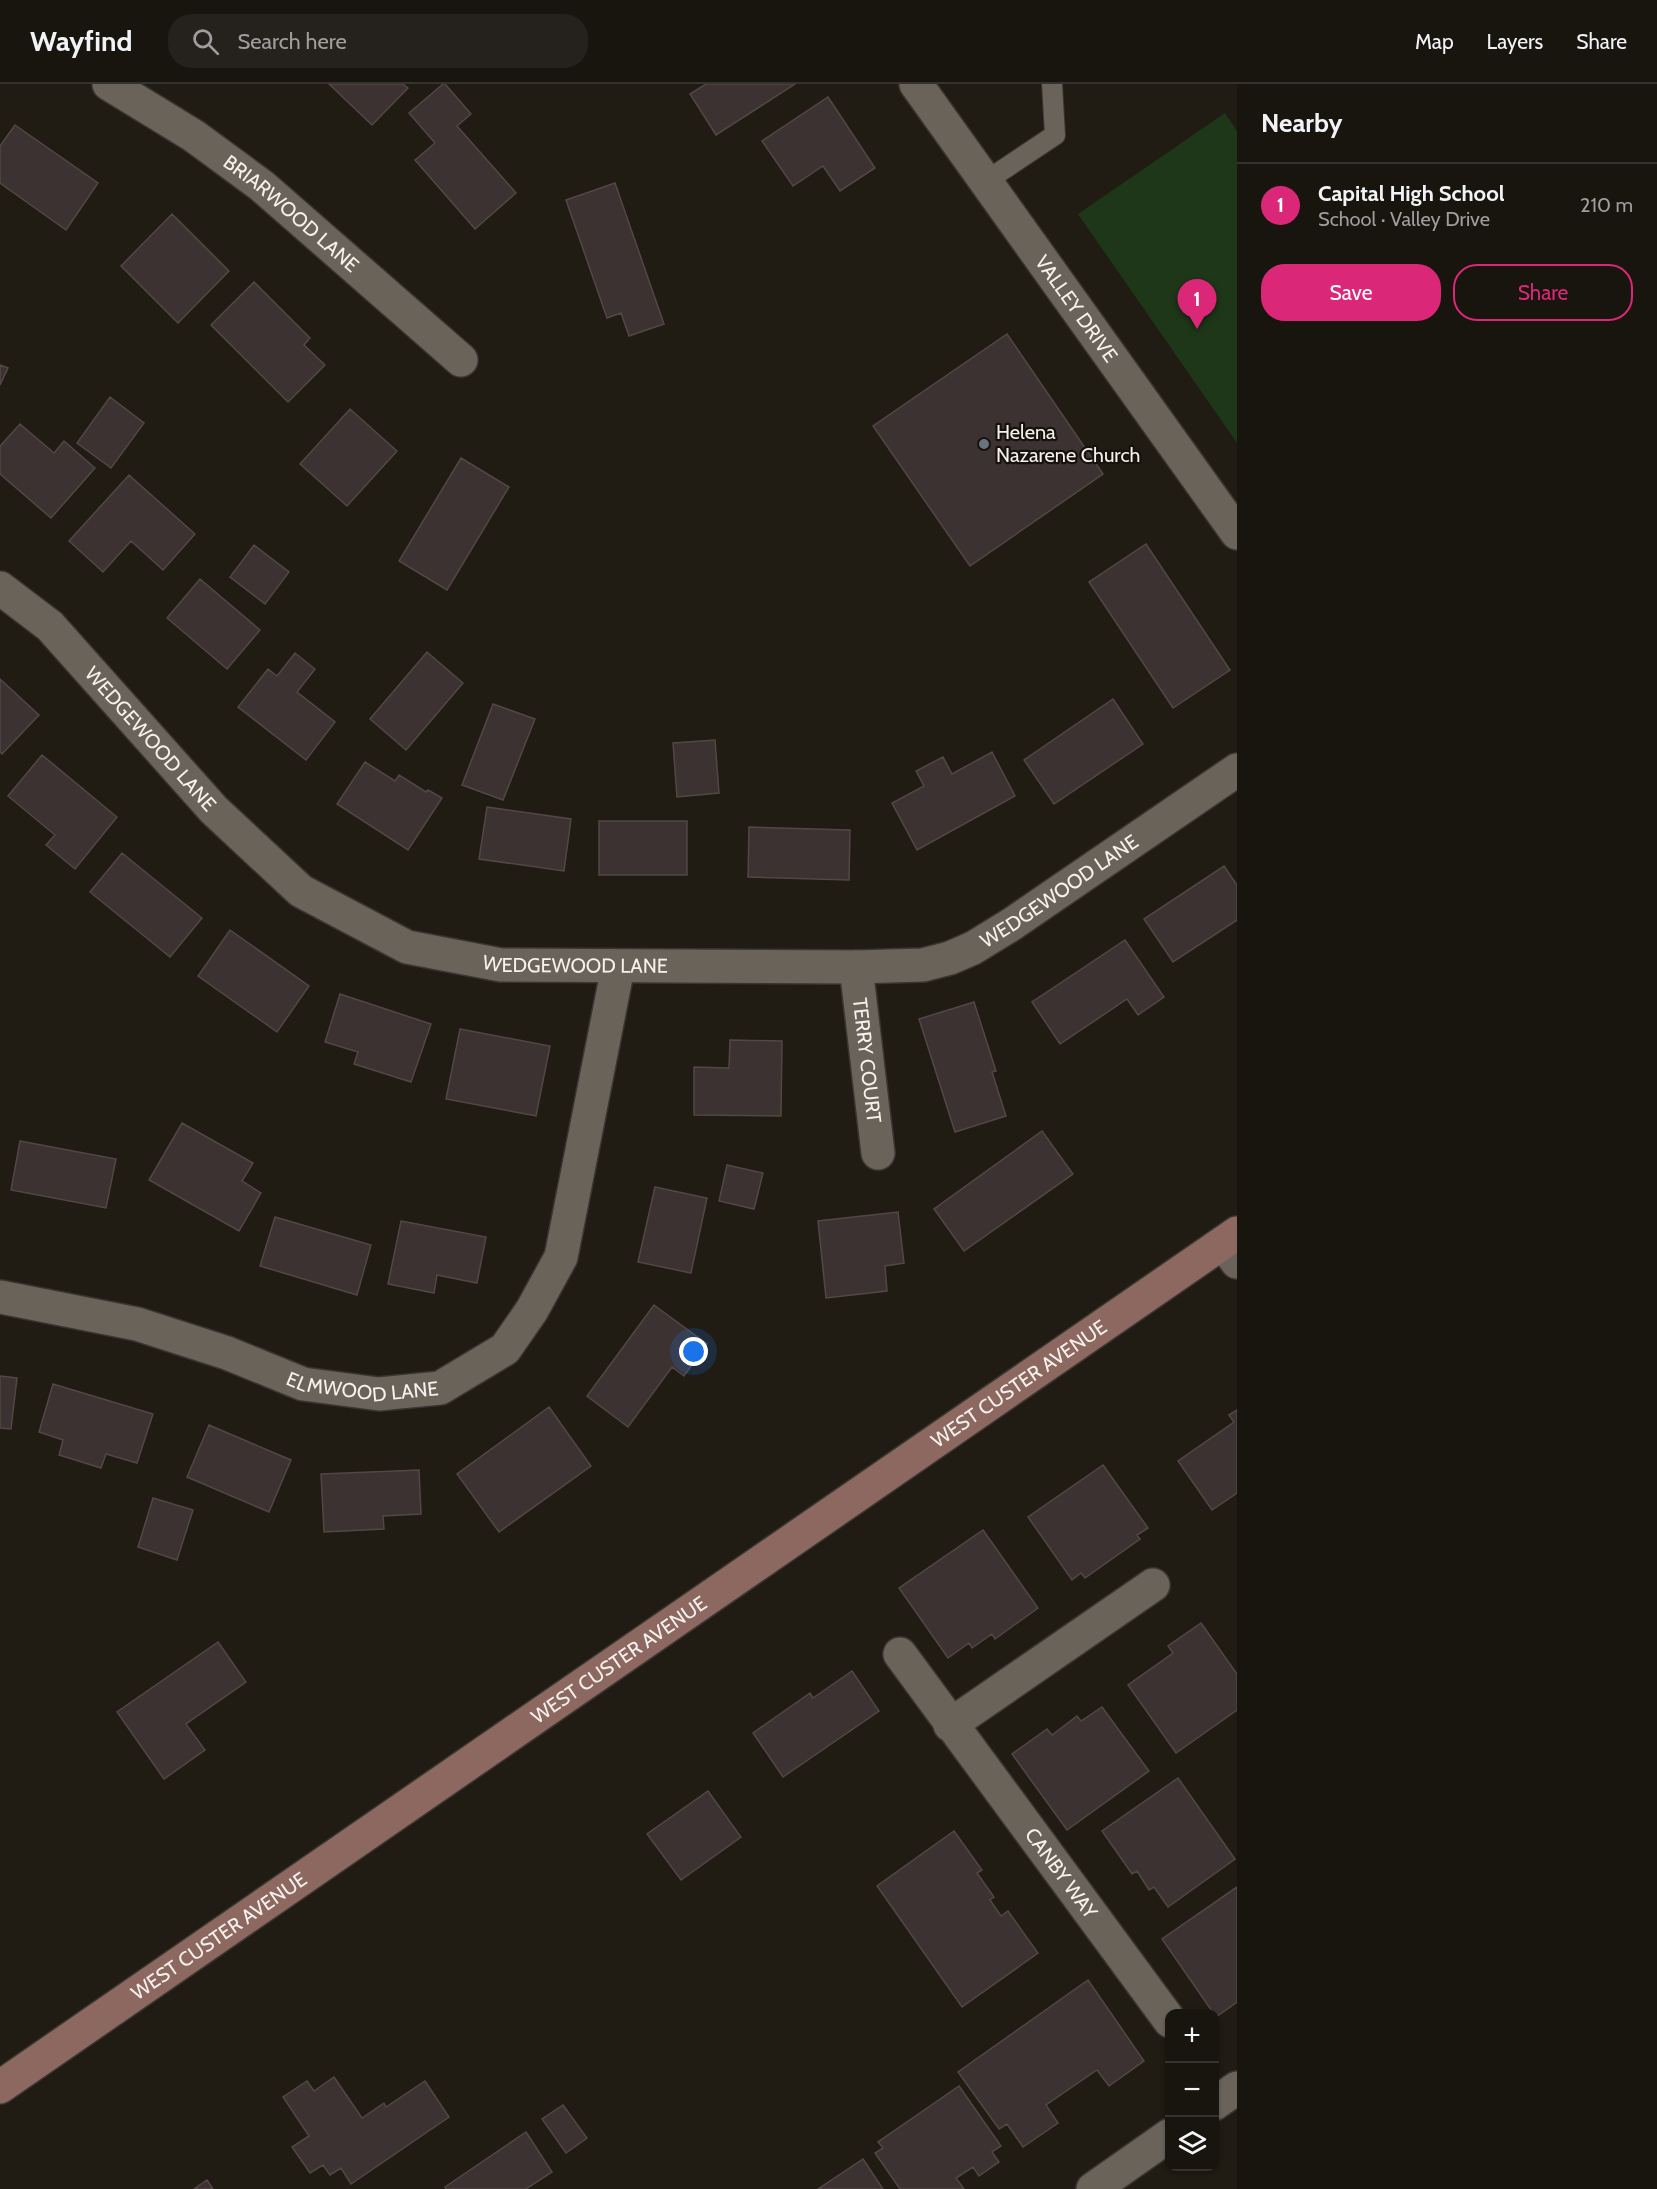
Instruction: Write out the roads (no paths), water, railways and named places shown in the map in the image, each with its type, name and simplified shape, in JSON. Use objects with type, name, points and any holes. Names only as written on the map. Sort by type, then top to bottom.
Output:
[{"type":"main road","name":"WEST CUSTER AVENUE","points":[[0,2086],[1232,1246]]},
{"type":"street","name":"BRIARWOOD LANE","points":[[109,84],[194,136],[262,186],[461,360]]},
{"type":"street","name":"VALLEY DRIVE","points":[[916,84],[1237,533]]},
{"type":"street","name":"WEDGEWOOD LANE","points":[[0,588],[50,626],[214,810],[301,891],[407,947],[501,965],[856,967],[923,964],[950,958],[974,948],[1012,924],[1237,770]]},
{"type":"street","name":"ELMWOOD LANE","points":[[0,1297],[137,1324],[227,1353],[303,1384],[379,1394],[440,1388],[505,1349],[532,1310],[561,1257],[618,967]]},
{"type":"street","name":"TERRY COURT","points":[[856,967],[878,1154]]},
{"type":"street","points":[[950,1725],[1153,1585]]},
{"type":"street","name":"CANBY WAY","points":[[900,1654],[1165,2014]]},
{"type":"street","points":[[1093,2189],[1165,2139]]},
{"type":"lane","points":[[986,182],[1055,135],[1052,84]]},
{"type":"place","name":"Capital High School","points":[[1197,329]]},
{"type":"place","name":"Helena Nazarene Church","points":[[984,444]]}]
